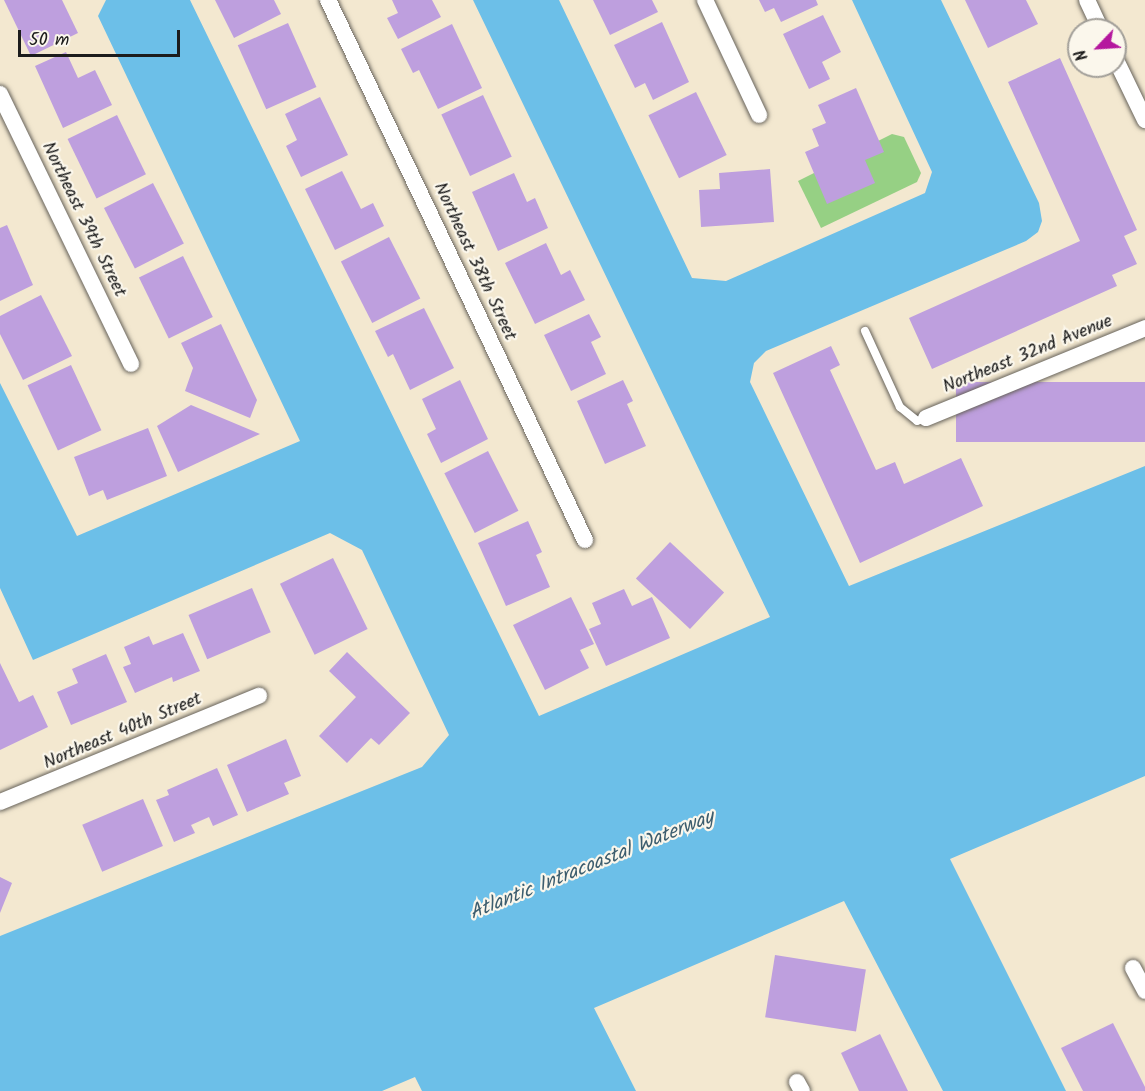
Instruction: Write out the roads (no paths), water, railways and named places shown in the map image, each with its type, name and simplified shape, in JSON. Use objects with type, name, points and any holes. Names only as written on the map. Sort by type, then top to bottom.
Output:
[{"type":"street","name":"Northeast 38th Street","points":[[328,0],[585,540]]},
{"type":"street","points":[[705,0],[759,116]]},
{"type":"street","points":[[1087,0],[1095,18]]},
{"type":"street","points":[[1125,78],[1145,120]]},
{"type":"street","name":"Northeast 39th Street","points":[[0,94],[131,364]]},
{"type":"street","name":"Northeast 32nd Avenue","points":[[926,418],[1145,328]]},
{"type":"street","name":"Northeast 40th Street","points":[[0,802],[259,696]]},
{"type":"street","points":[[1133,968],[1145,991]]},
{"type":"lane","points":[[865,331],[900,407],[917,421],[926,418]]},
{"type":"water","name":"Atlantic Intracoastal Waterway","points":[[106,0],[190,0],[539,716],[770,617],[473,0],[559,0],[692,278],[726,281],[925,193],[932,172],[852,0],[941,0],[1039,203],[1042,221],[1038,232],[1026,241],[766,351],[754,363],[750,382],[849,586],[1145,466],[1145,776],[950,859],[1066,1091],[943,1091],[844,901],[594,1008],[636,1091],[422,1091],[415,1077],[382,1091],[0,1091],[0,936],[422,767],[449,735],[362,550],[330,533],[33,660],[0,588],[0,383],[77,536],[300,441],[98,16]]}]
